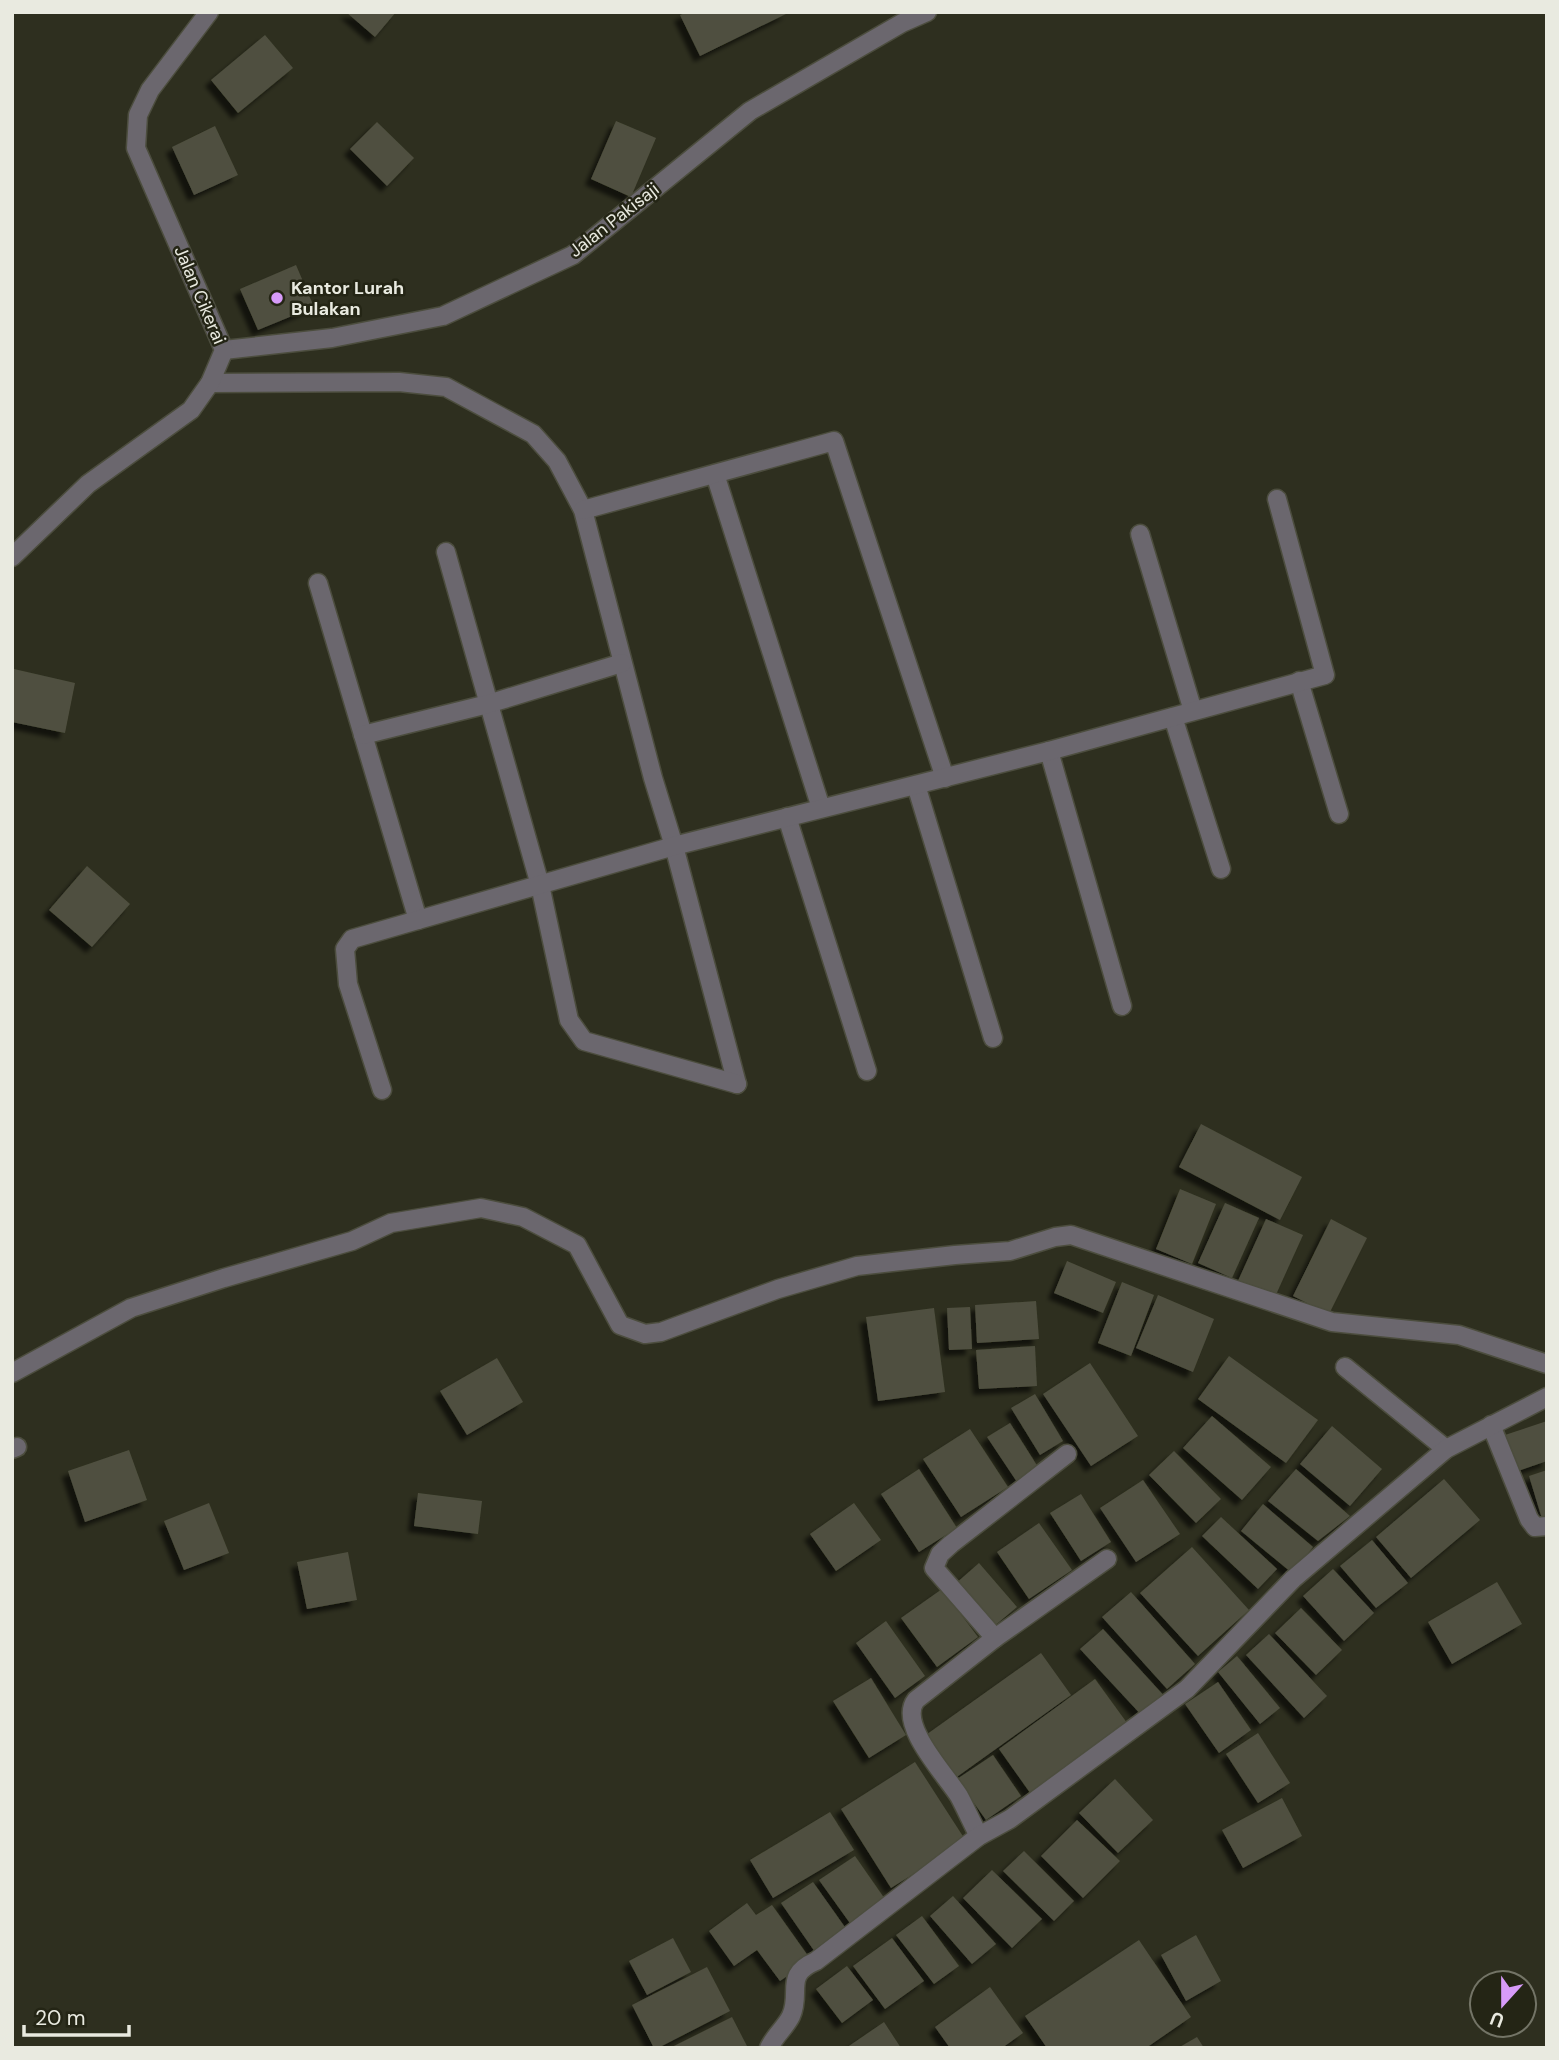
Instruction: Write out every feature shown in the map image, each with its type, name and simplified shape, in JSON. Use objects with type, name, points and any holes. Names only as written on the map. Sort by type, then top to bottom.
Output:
[{"type":"street","name":"Jalan Cikerai","points":[[12,558],[88,484],[191,410],[210,383],[225,350],[136,148],[138,116],[150,90],[209,12]]},
{"type":"street","name":"Jalan Pakisaji","points":[[225,350],[332,338],[443,316],[573,255],[750,111],[902,23],[927,12]]},
{"type":"street","points":[[210,383],[399,382],[446,387],[533,434],[557,461],[583,510],[737,1084],[584,1041],[569,1020],[540,885],[446,552]]},
{"type":"street","points":[[583,510],[834,441],[944,778]]},
{"type":"street","points":[[715,474],[821,808]]},
{"type":"street","points":[[382,1090],[348,984],[345,949],[352,939],[674,846],[1049,751],[1325,674],[1277,499]]},
{"type":"street","points":[[1140,534],[1193,711]]},
{"type":"street","points":[[318,583],[418,920]]},
{"type":"street","points":[[363,735],[488,704],[622,663]]},
{"type":"street","points":[[1299,681],[1339,814]]},
{"type":"street","points":[[1173,717],[1221,869]]},
{"type":"street","points":[[1049,751],[1122,1006]]},
{"type":"street","points":[[916,785],[993,1038]]},
{"type":"street","points":[[787,817],[867,1071]]},
{"type":"street","points":[[12,1373],[131,1308],[352,1241],[391,1223],[481,1208],[523,1217],[578,1245],[620,1325],[645,1334],[661,1332],[778,1289],[858,1266],[1010,1251],[1055,1237],[1071,1235],[1332,1322],[1459,1335],[1547,1364]]},
{"type":"street","points":[[1345,1367],[1446,1449]]},
{"type":"street","points":[[769,2048],[790,2017],[794,2006],[794,1983],[805,1966],[816,1961],[979,1836],[1010,1819],[1187,1689],[1293,1579],[1446,1449],[1547,1397]]},
{"type":"street","points":[[1491,1425],[1529,1519],[1535,1527],[1547,1526]]},
{"type":"street","points":[[995,1638],[934,1568],[940,1554],[951,1544],[1067,1454]]},
{"type":"street","points":[[979,1836],[958,1794],[930,1756],[910,1713],[916,1700],[995,1638],[1107,1559]]},
{"type":"building","points":[[346,12],[396,12],[375,37]]},
{"type":"building","points":[[687,12],[790,12],[700,56],[680,15]]},
{"type":"building","points":[[265,35],[293,68],[238,113],[211,80]]},
{"type":"building","points":[[616,121],[656,138],[631,197],[591,179]]},
{"type":"building","points":[[377,122],[414,158],[387,186],[350,149]]},
{"type":"building","points":[[215,126],[238,175],[194,195],[172,147]]},
{"type":"building","name":"Kantor Lurah Bulakan","points":[[296,265],[314,307],[258,330],[240,289]]},
{"type":"building","points":[[14,669],[75,683],[65,733],[12,722]]},
{"type":"building","points":[[87,866],[130,904],[92,947],[49,910]]},
{"type":"building","points":[[1201,1124],[1302,1177],[1280,1220],[1179,1167]]},
{"type":"building","points":[[1180,1189],[1216,1204],[1192,1264],[1156,1249]]},
{"type":"building","points":[[1225,1203],[1259,1218],[1232,1278],[1198,1263]]},
{"type":"building","points":[[1266,1219],[1303,1235],[1274,1299],[1237,1283]]},
{"type":"building","points":[[1331,1219],[1367,1238],[1329,1314],[1293,1296]]},
{"type":"building","points":[[1067,1261],[1116,1282],[1103,1313],[1054,1293]]},
{"type":"building","points":[[1122,1282],[1154,1295],[1131,1356],[1098,1343]]},
{"type":"building","points":[[1158,1295],[1214,1319],[1193,1372],[1136,1348]]},
{"type":"building","points":[[1036,1301],[1039,1339],[977,1343],[975,1305]]},
{"type":"building","points":[[970,1307],[972,1349],[949,1350],[947,1308]]},
{"type":"building","points":[[934,1308],[945,1392],[878,1401],[866,1317]]},
{"type":"building","points":[[1035,1346],[1037,1386],[979,1389],[976,1350]]},
{"type":"building","points":[[1229,1356],[1318,1420],[1286,1463],[1198,1399]]},
{"type":"building","points":[[497,1358],[523,1402],[467,1435],[440,1391]]},
{"type":"building","points":[[1090,1363],[1138,1436],[1091,1466],[1043,1394]]},
{"type":"building","points":[[1035,1394],[1063,1441],[1040,1455],[1011,1408]]},
{"type":"building","points":[[1212,1416],[1271,1467],[1242,1500],[1183,1448]]},
{"type":"building","points":[[1547,1421],[1547,1461],[1518,1471],[1505,1435]]},
{"type":"building","points":[[1010,1423],[1038,1467],[1017,1482],[987,1437]]},
{"type":"building","points":[[1332,1426],[1382,1469],[1350,1506],[1300,1464]]},
{"type":"building","points":[[970,1429],[1008,1487],[961,1517],[923,1459]]},
{"type":"building","points":[[129,1450],[147,1500],[85,1522],[68,1471]]},
{"type":"building","points":[[1174,1451],[1221,1499],[1196,1523],[1149,1475]]},
{"type":"building","points":[[919,1469],[957,1528],[919,1552],[881,1494]]},
{"type":"building","points":[[1296,1469],[1350,1516],[1318,1541],[1268,1501]]},
{"type":"building","points":[[1547,1470],[1547,1521],[1543,1522],[1529,1476]]},
{"type":"building","points":[[1444,1479],[1480,1520],[1411,1578],[1376,1537]]},
{"type":"building","points":[[1143,1480],[1180,1534],[1136,1562],[1100,1508]]},
{"type":"building","points":[[418,1493],[482,1501],[478,1534],[414,1526]]},
{"type":"building","points":[[1081,1494],[1111,1542],[1081,1561],[1050,1513]]},
{"type":"building","points":[[209,1503],[229,1553],[184,1570],[164,1521]]},
{"type":"building","points":[[854,1503],[881,1540],[836,1571],[810,1534]]},
{"type":"building","points":[[1263,1504],[1313,1547],[1292,1573],[1241,1531]]},
{"type":"building","points":[[1221,1517],[1277,1569],[1258,1589],[1202,1536]]},
{"type":"building","points":[[1039,1523],[1072,1570],[1029,1599],[997,1552]]},
{"type":"building","points":[[1372,1540],[1408,1583],[1376,1608],[1340,1566]]},
{"type":"building","points":[[1192,1547],[1249,1610],[1198,1656],[1140,1593]]},
{"type":"building","points":[[348,1552],[357,1600],[307,1609],[297,1562]]},
{"type":"building","points":[[979,1563],[1017,1607],[992,1628],[954,1585]]},
{"type":"building","points":[[1333,1569],[1374,1613],[1344,1641],[1303,1596]]},
{"type":"building","points":[[1497,1582],[1522,1624],[1452,1664],[1428,1622]]},
{"type":"building","points":[[942,1589],[978,1637],[937,1667],[901,1618]]},
{"type":"building","points":[[1131,1592],[1195,1664],[1167,1689],[1102,1617]]},
{"type":"building","points":[[1301,1608],[1342,1650],[1316,1675],[1275,1633]]},
{"type":"building","points":[[886,1621],[925,1676],[895,1698],[856,1643]]},
{"type":"building","points":[[1103,1629],[1167,1699],[1145,1719],[1080,1649]]},
{"type":"building","points":[[1269,1634],[1327,1696],[1304,1718],[1246,1655]]},
{"type":"building","points":[[1041,1653],[1071,1695],[954,1779],[923,1737]]},
{"type":"building","points":[[1237,1656],[1280,1708],[1260,1724],[1218,1672]]},
{"type":"building","points":[[871,1678],[906,1735],[869,1758],[833,1701]]},
{"type":"building","points":[[1095,1679],[1130,1727],[1033,1797],[999,1749]]},
{"type":"building","points":[[1218,1682],[1251,1730],[1219,1753],[1185,1704]]},
{"type":"building","points":[[1258,1733],[1290,1783],[1258,1803],[1226,1754]]},
{"type":"building","points":[[993,1755],[1021,1796],[986,1820],[957,1779]]},
{"type":"building","points":[[915,1762],[966,1841],[891,1888],[841,1809]]},
{"type":"building","points":[[1115,1779],[1153,1820],[1118,1853],[1079,1813]]},
{"type":"building","points":[[1282,1798],[1302,1836],[1243,1868],[1222,1830]]},
{"type":"building","points":[[830,1812],[854,1850],[773,1898],[750,1860]]},
{"type":"building","points":[[1077,1820],[1120,1861],[1083,1898],[1041,1856]]},
{"type":"building","points":[[1024,1851],[1074,1901],[1054,1921],[1003,1871]]},
{"type":"building","points":[[855,1856],[887,1902],[852,1926],[819,1880]]},
{"type":"building","points":[[992,1870],[1042,1919],[1012,1948],[963,1898]]},
{"type":"building","points":[[813,1882],[847,1930],[815,1952],[781,1903]]},
{"type":"building","points":[[953,1896],[996,1944],[972,1964],[930,1916]]},
{"type":"building","points":[[747,1903],[756,1915],[772,1905],[811,1960],[780,1981],[757,1950],[734,1966],[709,1931]]},
{"type":"building","points":[[922,1916],[959,1966],[934,1984],[896,1935]]},
{"type":"building","points":[[1196,1935],[1221,1981],[1186,2001],[1161,1955]]},
{"type":"building","points":[[673,1938],[691,1972],[647,1995],[629,1961]]},
{"type":"building","points":[[892,1938],[924,1981],[885,2009],[853,1966]]},
{"type":"building","points":[[1139,1940],[1191,2017],[1146,2048],[1047,2048],[1025,2016]]},
{"type":"building","points":[[847,1966],[873,2000],[842,2023],[816,1989]]},
{"type":"building","points":[[707,1967],[730,2011],[654,2048],[632,2005]]},
{"type":"building","points":[[990,1987],[1023,2033],[1002,2048],[950,2048],[935,2027]]},
{"type":"building","points":[[732,2017],[748,2048],[670,2048]]},
{"type":"building","points":[[884,2022],[901,2048],[846,2048]]},
{"type":"building","points":[[1197,2037],[1204,2048],[1178,2048]]},
{"type":"place","name":"Kantor Lurah Bulakan","points":[[277,298]]}]
